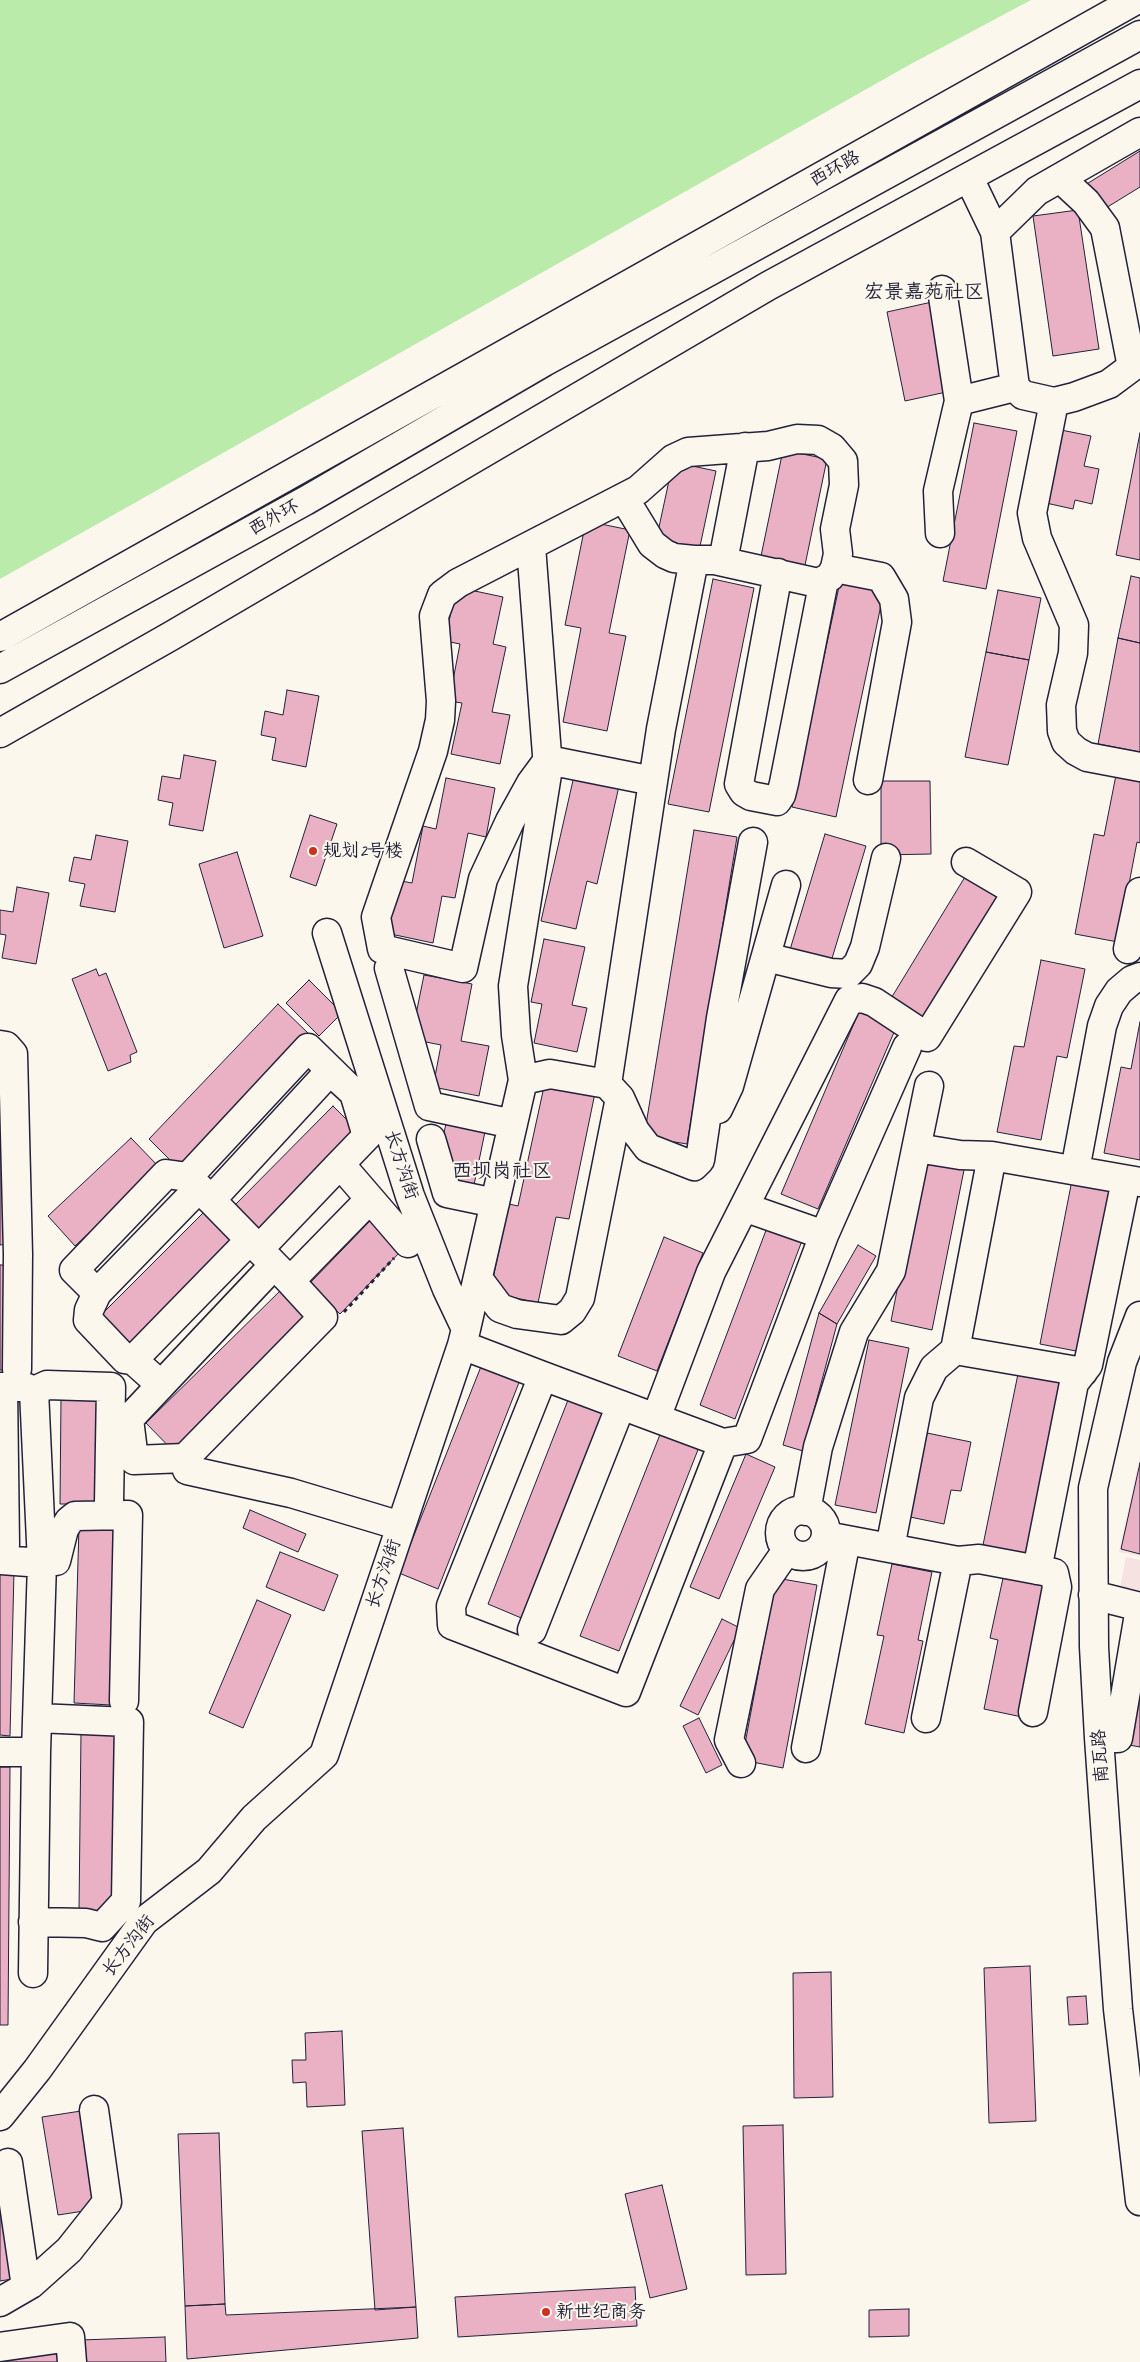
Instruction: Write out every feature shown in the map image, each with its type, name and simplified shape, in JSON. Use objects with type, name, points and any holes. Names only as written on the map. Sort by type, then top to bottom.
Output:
[{"type":"main road","name":"西环路","points":[[539,350],[1136,0]]},
{"type":"main road","name":"西环路","points":[[539,350],[1140,35]]},
{"type":"main road","points":[[0,733],[179,631],[768,286],[1140,84]]},
{"type":"main road","points":[[995,232],[1037,191],[1140,132]]},
{"type":"main road","points":[[969,178],[995,232],[1015,388],[1023,395],[1054,402],[1109,384],[1136,364],[1105,228],[1086,202],[1060,178]]},
{"type":"main road","points":[[940,533],[938,491],[959,401],[942,290]]},
{"type":"main road","name":"西外环","points":[[0,637],[539,350]]},
{"type":"main road","name":"西外环","points":[[0,670],[305,501],[539,350]]},
{"type":"main road","points":[[959,401],[1015,388]]},
{"type":"main road","points":[[1054,402],[1032,513],[1037,538],[1074,625],[1073,653],[1061,706],[1062,731],[1066,742],[1082,754],[1140,768]]},
{"type":"main road","points":[[548,760],[531,783],[510,821],[483,878],[463,968],[382,949],[376,917],[433,751],[440,720],[442,700],[434,616],[442,595],[458,583],[638,490],[673,460],[688,452],[768,446],[797,439],[818,440],[832,448],[843,461],[844,485],[836,529],[838,554],[830,574],[784,783],[781,795],[777,801],[751,796],[744,792],[739,784],[778,573]]},
{"type":"main road","points":[[723,562],[744,447]]},
{"type":"main road","points":[[624,498],[652,544],[674,558],[723,562],[818,582],[830,574],[881,577],[894,599],[897,622],[868,780]]},
{"type":"main road","points":[[531,546],[548,768],[513,986],[516,1035],[523,1080],[479,1280],[464,1337],[543,1376],[723,1443],[747,1439],[824,1235],[907,1047]]},
{"type":"main road","points":[[479,1280],[500,1308],[517,1314],[561,1320],[572,1311],[580,1298],[614,1091],[653,781],[694,560]]},
{"type":"main road","points":[[548,760],[653,781]]},
{"type":"main road","points":[[523,1080],[550,1074],[614,1091],[636,1131],[648,1148],[694,1166],[700,1160],[721,1018],[753,842]]},
{"type":"main road","points":[[766,957],[831,973],[848,974],[858,964],[865,947],[886,858]]},
{"type":"main road","points":[[656,1418],[711,1272],[849,1000],[862,998],[874,1002],[928,1036],[1017,892],[966,862]]},
{"type":"main road","points":[[703,1140],[729,1086],[786,885]]},
{"type":"main road","points":[[1128,949],[1140,892]]},
{"type":"main road","name":"长方沟街","points":[[0,2116],[37,2070],[144,1921],[209,1871],[254,1818],[324,1755],[464,1337],[410,1196],[365,1090],[328,933]]},
{"type":"main road","points":[[390,968],[429,1106],[513,1124]]},
{"type":"main road","points":[[1074,1170],[1102,1026],[1109,1006],[1119,991],[1140,976]]},
{"type":"main road","points":[[0,1045],[6,1046],[13,1054],[2,1553],[42,1563],[56,1561],[64,1530],[69,1521],[75,1516],[128,1515],[124,1701]]},
{"type":"main road","points":[[199,1188],[268,1259],[323,1317],[184,1458],[134,1460],[129,1419],[268,1259],[340,1164],[367,1136],[365,1090],[308,1048],[199,1188],[97,1293],[92,1301],[88,1320],[125,1360],[133,1360],[268,1259],[370,1199]]},
{"type":"main road","points":[[806,1511],[818,1447],[854,1332],[891,1271],[929,1086]]},
{"type":"main road","points":[[431,1139],[447,1193],[496,1204]]},
{"type":"main road","points":[[917,1148],[960,1155],[992,1156],[1133,1181],[1088,1365],[1074,1383],[1037,1570]]},
{"type":"main road","points":[[890,1548],[919,1398],[934,1368],[955,1350],[992,1156]]},
{"type":"main road","points":[[340,1164],[408,1243]]},
{"type":"main road","points":[[744,1207],[824,1235]]},
{"type":"main road","name":"南瓦路","points":[[1140,1316],[1122,1362],[1093,1488],[1094,1647],[1118,2009],[1140,2201]]},
{"type":"main road","points":[[955,1350],[1082,1372]]},
{"type":"main road","points":[[133,1360],[160,1385]]},
{"type":"main road","points":[[543,1376],[451,1606],[452,1624],[626,1692],[723,1443]]},
{"type":"main road","points":[[7,1381],[34,1391],[47,1385],[111,1387],[109,1503]]},
{"type":"main road","points":[[32,1973],[42,1563],[34,1391]]},
{"type":"main road","points":[[532,1630],[621,1405]]},
{"type":"main road","points":[[187,1470],[291,1493],[401,1526]]},
{"type":"main road","points":[[806,1748],[836,1538],[817,1515],[806,1511],[794,1512],[782,1523],[781,1538],[787,1550],[801,1556],[815,1554],[824,1543],[836,1538],[958,1562],[978,1560],[1054,1573],[1057,1587],[1033,1712]]},
{"type":"main road","points":[[741,1763],[729,1740],[760,1589],[787,1550]]},
{"type":"main road","points":[[926,1718],[958,1562]]},
{"type":"main road","points":[[1093,1595],[1140,1608],[1118,1738],[1100,1738]]},
{"type":"main road","points":[[33,1922],[86,1923],[102,1927],[126,1901],[129,1722],[37,1718]]},
{"type":"main road","points":[[0,1752],[36,1752]]},
{"type":"main road","points":[[0,2302],[26,2287],[70,2250],[107,2202],[94,2110]]},
{"type":"main road","points":[[8,2162],[26,2287]]},
{"type":"main road","points":[[0,2347],[70,2336],[72,2362]]},
{"type":"path","points":[[323,1317],[336,1319],[408,1243]]},
{"type":"shaded area","points":[[1140,1456],[1140,1556],[1119,1552]]},
{"type":"shaded area","points":[[1126,1557],[1140,1560],[1140,1598],[1119,1593]]},
{"type":"green space","points":[[0,0],[1031,0],[909,65],[0,579]]},
{"type":"building","points":[[1140,151],[1140,187],[1101,211],[1085,185]]},
{"type":"building","points":[[1078,210],[1099,349],[1053,356],[1033,216]]},
{"type":"building","points":[[932,302],[951,391],[905,401],[887,312]]},
{"type":"building","points":[[974,423],[1017,431],[986,589],[943,581]]},
{"type":"building","points":[[1061,430],[1091,436],[1084,466],[1099,469],[1092,504],[1075,500],[1073,509],[1046,503]]},
{"type":"building","points":[[1140,433],[1140,560],[1116,555]]},
{"type":"building","points":[[783,450],[827,459],[804,570],[760,561]]},
{"type":"building","points":[[673,462],[716,471],[699,551],[656,541]]},
{"type":"building","points":[[586,521],[630,530],[609,633],[626,636],[607,731],[563,722],[581,628],[565,625]]},
{"type":"building","points":[[1131,576],[1140,578],[1140,643],[1118,638]]},
{"type":"building","points":[[713,579],[754,588],[709,812],[668,804]]},
{"type":"building","points":[[840,582],[884,591],[836,817],[792,807]]},
{"type":"building","points":[[456,587],[503,597],[493,644],[506,647],[492,712],[510,715],[500,764],[451,754],[462,703],[449,701],[460,644],[445,641]]},
{"type":"building","points":[[998,590],[1041,598],[1029,660],[986,652]]},
{"type":"building","points":[[1118,638],[1140,643],[1140,752],[1098,744]]},
{"type":"building","points":[[986,652],[1029,660],[1008,765],[965,757]]},
{"type":"building","points":[[287,690],[319,696],[306,767],[272,760],[276,738],[261,735],[265,711],[283,715]]},
{"type":"building","points":[[184,755],[216,761],[203,831],[169,825],[173,803],[158,800],[162,776],[180,779]]},
{"type":"building","points":[[1117,770],[1140,774],[1140,843],[1137,842],[1118,942],[1075,934],[1094,834],[1104,836]]},
{"type":"building","points":[[574,776],[619,786],[597,884],[587,881],[576,929],[541,921]]},
{"type":"building","points":[[446,778],[495,788],[486,837],[468,833],[455,898],[442,896],[433,943],[386,933],[396,880],[412,883],[423,826],[436,829]]},
{"type":"building","points":[[881,781],[930,781],[931,854],[881,855]]},
{"type":"building","name":"规划2号楼","points":[[310,815],[337,824],[316,886],[290,877]]},
{"type":"building","points":[[694,830],[737,837],[687,1144],[644,1137]]},
{"type":"building","points":[[825,834],[866,846],[830,965],[789,953]]},
{"type":"building","points":[[96,835],[128,841],[115,912],[80,906],[85,884],[69,881],[74,857],[91,860]]},
{"type":"building","points":[[237,852],[263,936],[224,948],[199,864]]},
{"type":"building","points":[[968,872],[1003,894],[925,1021],[890,1000]]},
{"type":"building","points":[[17,887],[49,893],[36,964],[2,958],[6,935],[0,934],[0,910],[13,912]]},
{"type":"building","points":[[544,939],[585,947],[572,1005],[587,1008],[577,1052],[534,1043],[542,1004],[531,1002]]},
{"type":"building","points":[[1041,960],[1085,969],[1067,1058],[1057,1056],[1041,1140],[997,1132],[1014,1046],[1024,1047]]},
{"type":"building","points":[[96,969],[99,976],[106,973],[137,1052],[130,1055],[131,1062],[108,1071],[72,979]]},
{"type":"building","points":[[424,975],[472,984],[461,1041],[489,1046],[479,1096],[433,1087],[441,1045],[411,1039]]},
{"type":"building","points":[[309,980],[342,1013],[319,1036],[286,1003]]},
{"type":"building","points":[[278,1004],[309,1034],[180,1170],[149,1139]]},
{"type":"building","points":[[861,1007],[898,1023],[818,1209],[781,1194]]},
{"type":"building","points":[[1140,1022],[1140,1160],[1104,1153],[1121,1067],[1131,1069]]},
{"type":"building","points":[[0,1061],[8,1244],[0,1245]]},
{"type":"building","points":[[545,1082],[595,1093],[569,1219],[556,1217],[538,1303],[490,1292],[509,1204],[518,1206]]},
{"type":"building","points":[[333,1106],[361,1134],[261,1236],[232,1208]]},
{"type":"building","points":[[448,1114],[487,1122],[474,1185],[458,1182],[444,1133]]},
{"type":"building","points":[[131,1138],[159,1167],[75,1246],[48,1216]]},
{"type":"building","points":[[924,1152],[966,1160],[932,1330],[891,1321]]},
{"type":"building","points":[[1073,1175],[1115,1184],[1081,1352],[1040,1344]]},
{"type":"building","points":[[204,1212],[235,1242],[127,1349],[97,1319]]},
{"type":"building","points":[[371,1220],[402,1250],[340,1314],[309,1284]]},
{"type":"building","points":[[768,1225],[803,1238],[735,1419],[700,1405]]},
{"type":"building","points":[[664,1237],[703,1253],[657,1371],[618,1356]]},
{"type":"building","points":[[858,1245],[876,1256],[837,1324],[819,1313]]},
{"type":"building","points":[[0,1265],[8,1265],[7,1370],[0,1370]]},
{"type":"building","points":[[281,1290],[312,1322],[177,1455],[146,1423]]},
{"type":"building","points":[[819,1313],[837,1324],[803,1451],[783,1445]]},
{"type":"building","points":[[869,1340],[909,1348],[876,1513],[835,1505]]},
{"type":"building","points":[[482,1364],[520,1380],[438,1589],[399,1573]]},
{"type":"building","points":[[1019,1369],[1061,1377],[1026,1554],[983,1545]]},
{"type":"building","points":[[570,1395],[609,1411],[526,1620],[488,1604]]},
{"type":"building","points":[[61,1398],[100,1398],[99,1504],[60,1504]]},
{"type":"building","points":[[663,1427],[701,1442],[619,1651],[580,1636]]},
{"type":"building","points":[[927,1433],[971,1442],[961,1491],[951,1490],[944,1524],[910,1517]]},
{"type":"building","points":[[746,1454],[775,1467],[719,1599],[690,1587]]},
{"type":"building","points":[[1140,1463],[1140,1554],[1121,1549]]},
{"type":"building","points":[[250,1510],[306,1534],[298,1552],[243,1528]]},
{"type":"building","points":[[79,1526],[116,1527],[111,1705],[74,1703]]},
{"type":"building","points":[[280,1552],[338,1575],[324,1611],[266,1587]]},
{"type":"building","points":[[892,1564],[932,1572],[918,1640],[923,1641],[904,1733],[865,1724],[884,1636],[877,1635]]},
{"type":"building","points":[[1005,1569],[1048,1578],[1027,1718],[984,1709],[998,1640],[990,1638]]},
{"type":"building","points":[[0,1570],[14,1571],[10,1736],[0,1735]]},
{"type":"building","points":[[776,1578],[817,1585],[783,1768],[742,1760]]},
{"type":"building","points":[[257,1600],[291,1615],[243,1728],[209,1713]]},
{"type":"building","points":[[722,1619],[740,1628],[698,1715],[680,1706]]},
{"type":"building","points":[[1140,1664],[1140,1747],[1124,1744]]},
{"type":"building","points":[[699,1718],[722,1765],[706,1773],[683,1726]]},
{"type":"building","points":[[81,1732],[117,1733],[114,1911],[79,1911]]},
{"type":"building","points":[[0,1767],[10,1767],[8,2025],[0,2025]]},
{"type":"building","points":[[1030,1966],[1036,2121],[989,2123],[984,1968]]},
{"type":"building","points":[[831,1972],[833,2097],[794,2098],[793,1973]]},
{"type":"building","points":[[1086,1996],[1088,2024],[1069,2025],[1067,1997]]},
{"type":"building","points":[[342,2031],[345,2105],[307,2107],[306,2082],[293,2083],[292,2060],[306,2060],[305,2033]]},
{"type":"building","points":[[81,2111],[97,2209],[58,2215],[42,2117]]},
{"type":"building","points":[[783,2125],[786,2274],[746,2275],[743,2126]]},
{"type":"building","points":[[403,2128],[416,2307],[375,2310],[362,2131]]},
{"type":"building","points":[[219,2133],[225,2304],[185,2306],[178,2134]]},
{"type":"building","points":[[0,2164],[18,2278],[0,2281]]},
{"type":"building","points":[[662,2185],[687,2289],[650,2298],[625,2194]]},
{"type":"building","name":"新世纪商务","points":[[635,2287],[637,2326],[458,2337],[455,2297]]},
{"type":"building","points":[[225,2304],[226,2315],[416,2307],[418,2338],[187,2359],[185,2306]]},
{"type":"building","points":[[909,2309],[909,2336],[869,2337],[869,2310]]},
{"type":"building","points":[[165,2337],[166,2362],[81,2362],[80,2340]]},
{"type":"building","points":[[63,2344],[66,2362],[0,2362],[0,2355]]},
{"type":"place","name":"规划2号楼","points":[[313,851]]},
{"type":"place","name":"新世纪商务","points":[[546,2312]]},
{"type":"district","name":"宏景嘉苑社区","points":[[924,293]]},
{"type":"district","name":"西坝岗社区","points":[[502,1172]]}]
